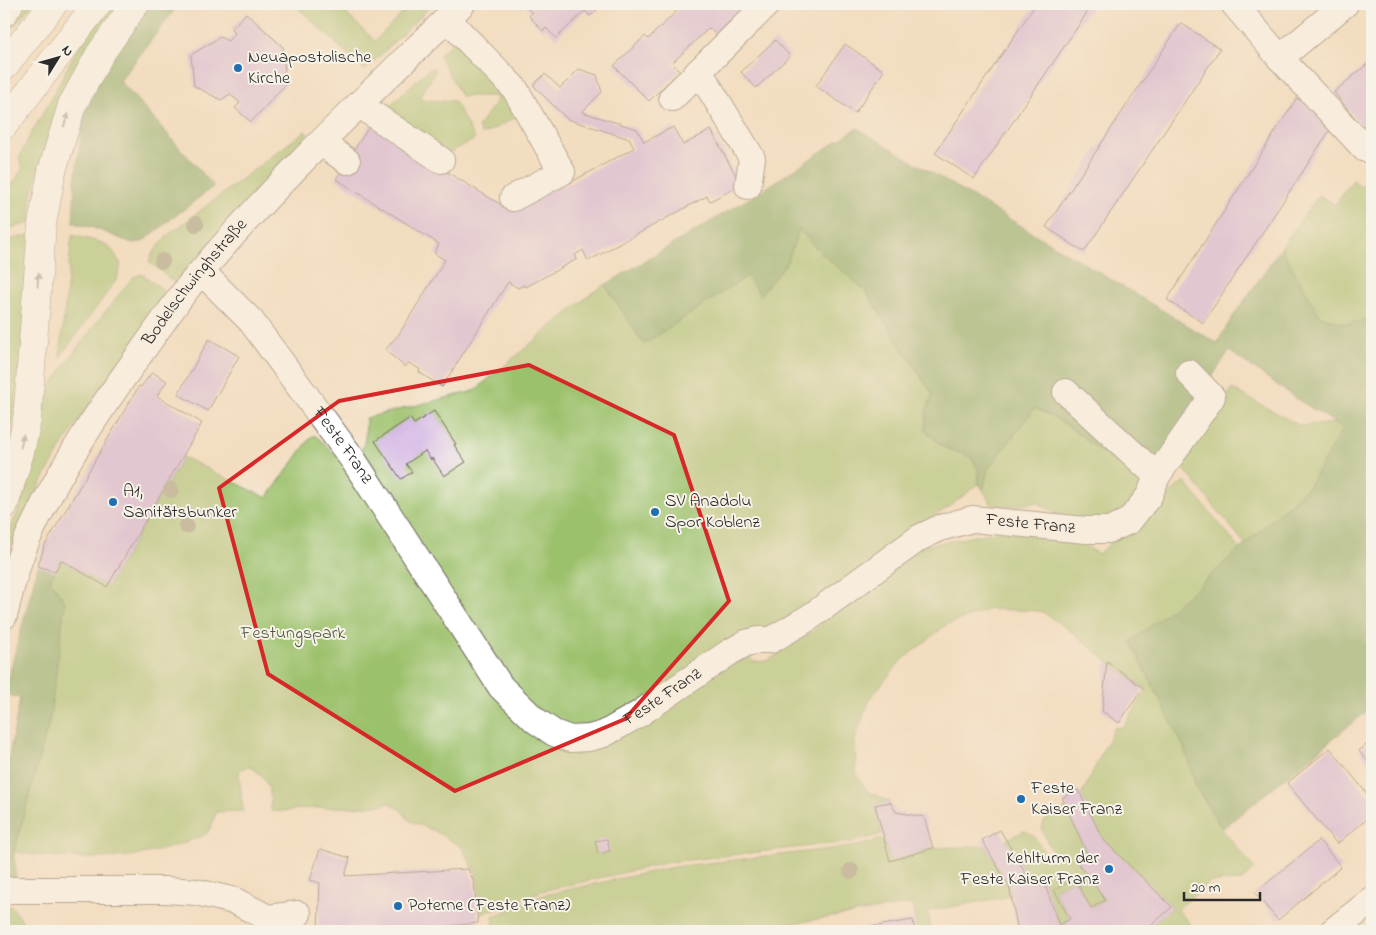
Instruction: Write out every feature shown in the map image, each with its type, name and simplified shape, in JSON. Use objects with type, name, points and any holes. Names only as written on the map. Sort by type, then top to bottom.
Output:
[{"type":"highway","points":[[4,12],[10,4]]},
{"type":"highway","points":[[4,66],[53,4]]},
{"type":"highway","points":[[4,125],[97,4]]},
{"type":"highway","points":[[4,505],[20,452],[27,420],[42,224],[52,171],[72,104],[100,54],[134,4]]},
{"type":"street","points":[[672,98],[767,4]]},
{"type":"street","points":[[1234,4],[1280,58],[1365,149]]},
{"type":"street","points":[[1280,58],[1345,4]]},
{"type":"street","points":[[454,11],[515,89],[562,172],[513,198]]},
{"type":"street","name":"Bodelschwinghstraße","points":[[4,616],[11,584],[32,555],[48,497],[113,391],[188,288],[275,189],[454,11]]},
{"type":"street","points":[[699,71],[752,158],[748,186]]},
{"type":"street","points":[[360,103],[371,113],[441,160]]},
{"type":"street","points":[[323,141],[347,161]]},
{"type":"street","name":"Feste Franz","points":[[188,288],[251,321],[293,391],[354,461],[501,687],[535,720],[554,733],[570,739],[589,738],[604,734],[639,714],[730,652],[746,643],[771,640],[810,617],[919,538],[940,528],[972,519],[1086,530],[1109,530],[1129,521],[1149,496],[1157,476],[1212,397],[1188,373]]},
{"type":"street","points":[[1066,392],[1157,476]]},
{"type":"street","points":[[739,664],[771,640]]},
{"type":"street","points":[[4,890],[166,890],[196,892],[235,901],[268,918],[298,914]]},
{"type":"street","points":[[1333,931],[1372,900]]},
{"type":"highlighted area","points":[[529,365],[674,435],[729,601],[625,719],[455,791],[268,674],[219,488],[339,401]]},
{"type":"green space","points":[[23,4],[32,4],[10,31],[7,28]]},
{"type":"green space","points":[[112,4],[124,4],[54,117],[31,198],[30,223],[4,230],[4,198],[23,168],[19,159],[29,137],[77,49]]},
{"type":"green space","points":[[151,4],[179,4],[120,81],[214,186],[142,242],[132,243],[91,227],[73,223],[75,181],[84,115],[106,64]]},
{"type":"green space","points":[[294,4],[336,4],[375,41],[411,4],[433,4],[365,70]]},
{"type":"green space","points":[[458,37],[522,114],[482,135],[478,127],[497,100],[494,96],[461,96],[439,55]]},
{"type":"green space","points":[[434,68],[436,70],[420,97],[422,100],[454,101],[475,139],[444,156],[382,113],[429,69]]},
{"type":"green space","points":[[857,128],[1217,343],[1230,321],[1281,248],[1320,316],[1346,324],[1372,319],[1372,707],[1222,829],[1196,786],[1184,747],[1131,642],[1198,587],[1309,486],[1343,428],[1300,401],[1229,351],[1157,462],[1148,484],[1100,451],[1066,424],[1035,408],[988,469],[983,490],[979,484],[979,469],[970,456],[943,447],[926,431],[926,411],[933,395],[865,290],[818,250],[799,229],[787,262],[760,295],[747,276],[644,344],[605,285],[763,190]]},
{"type":"green space","points":[[305,131],[308,134],[202,252],[176,284],[149,262],[152,254],[167,236]]},
{"type":"green space","points":[[1372,178],[1372,319],[1346,324],[1320,316],[1281,248],[1319,195],[1335,205],[1353,180],[1361,187]]},
{"type":"green space","name":"Festungspark","points":[[799,229],[818,250],[865,290],[933,395],[926,411],[943,447],[959,452],[974,462],[979,484],[775,627],[745,651],[753,662],[767,661],[810,633],[921,547],[1000,531],[1074,538],[1098,554],[1184,481],[1240,549],[1198,587],[1131,642],[1184,747],[1196,787],[1222,829],[1254,868],[1242,881],[1210,882],[1177,909],[1196,931],[1145,931],[1172,907],[1103,839],[1081,796],[1114,728],[1123,727],[1147,690],[1107,661],[1074,633],[1041,611],[990,609],[946,625],[901,661],[870,698],[855,739],[856,774],[867,791],[890,802],[875,805],[882,834],[856,841],[670,862],[542,891],[482,914],[476,873],[462,847],[435,831],[410,821],[400,809],[389,803],[368,806],[271,811],[269,790],[265,780],[250,766],[241,769],[239,774],[243,811],[216,812],[212,826],[207,833],[186,842],[144,854],[123,857],[57,857],[14,852],[50,717],[65,602],[50,580],[61,560],[107,587],[183,457],[267,498],[312,436],[316,436],[347,465],[362,450],[365,439],[366,418],[474,391],[593,292],[605,285],[644,344],[747,276],[760,294],[787,262]]},
{"type":"green space","points":[[30,235],[21,360],[11,438],[4,448],[7,380],[4,356],[4,241]]},
{"type":"green space","points":[[72,235],[103,243],[112,250],[121,264],[117,279],[60,357]]},
{"type":"green space","points":[[142,274],[168,294],[98,391],[55,458],[19,529],[4,566],[4,546],[31,477],[47,394],[66,363],[99,319],[133,277]]},
{"type":"green space","points":[[1232,389],[1300,426],[1335,423],[1344,428],[1309,486],[1245,544],[1180,464]]},
{"type":"green space","points":[[1035,408],[1066,424],[1100,451],[1148,484],[1110,523],[1062,516],[1037,502],[1010,507],[992,505],[983,490],[988,469]]},
{"type":"green space","points":[[38,566],[55,572],[50,580],[65,602],[50,717],[14,852],[16,878],[4,877],[4,782],[20,698],[4,694]]},
{"type":"green space","points":[[1067,808],[1087,853],[1077,860],[1105,900],[1091,908],[1074,879],[1054,890],[1070,919],[1059,925],[1043,879],[1031,882],[1006,840],[1024,831],[1033,835],[1049,860],[1055,857],[1042,830],[1044,821]]},
{"type":"green space","points":[[883,839],[890,860],[933,848],[985,846],[1009,886],[1011,896],[928,911],[931,931],[917,931],[912,904],[746,931],[446,931],[494,926],[493,916],[544,895],[673,867],[858,846]]},
{"type":"green space","points":[[11,906],[30,931],[4,931],[4,907]]},
{"type":"building","points":[[523,4],[594,4],[592,5],[597,10],[590,16],[585,11],[556,38],[546,28],[543,31],[529,16],[532,13]]},
{"type":"building","points":[[684,4],[747,5],[716,35],[709,28],[672,63],[680,71],[649,101],[614,66],[645,36],[648,39]]},
{"type":"building","points":[[1036,4],[1093,4],[974,179],[935,153]]},
{"type":"building","name":"Neuapostolische Kirche","points":[[246,13],[284,48],[276,56],[284,62],[285,70],[278,77],[286,84],[251,122],[235,108],[240,103],[230,94],[221,100],[194,86],[191,55],[220,37],[228,41],[235,33],[231,29]]},
{"type":"building","points":[[1181,23],[1220,49],[1084,252],[1046,227]]},
{"type":"building","points":[[775,40],[790,56],[756,88],[741,72]]},
{"type":"building","points":[[845,44],[884,71],[855,113],[816,86]]},
{"type":"building","points":[[1372,60],[1372,118],[1362,127],[1334,92]]},
{"type":"building","points":[[579,69],[597,75],[602,92],[582,112],[637,129],[644,142],[673,127],[683,145],[711,130],[741,185],[710,201],[707,196],[588,261],[583,250],[575,255],[577,259],[526,287],[524,285],[518,288],[508,282],[442,387],[419,372],[420,369],[409,363],[405,367],[385,350],[399,334],[445,260],[434,253],[439,244],[336,179],[370,125],[508,209],[559,183],[562,187],[634,148],[630,139],[567,119],[533,85],[545,74],[560,88]]},
{"type":"building","points":[[1297,98],[1334,124],[1203,323],[1167,300]]},
{"type":"building","points":[[209,339],[239,356],[208,411],[178,394]]},
{"type":"building","name":"A1, Sanitätsbunker","points":[[152,372],[167,381],[157,396],[202,423],[107,587],[61,560],[55,572],[38,566],[44,547],[139,386],[141,387]]},
{"type":"building","points":[[434,411],[466,462],[444,476],[425,451],[406,464],[412,472],[401,479],[375,441],[410,418],[414,424]]},
{"type":"building","points":[[1107,661],[1143,688],[1119,723],[1102,711]]},
{"type":"building","points":[[1372,740],[1372,767],[1359,751]]},
{"type":"building","points":[[1330,748],[1372,800],[1372,815],[1337,844],[1287,783]]},
{"type":"building","name":"Kehlturm der Feste Kaiser Franz","points":[[1078,790],[1103,839],[1172,907],[1145,931],[1018,931],[1009,886],[982,840],[1000,830],[1031,882],[1043,879],[1059,925],[1070,919],[1054,890],[1075,879],[1091,908],[1105,900],[1076,860],[1087,853],[1062,798]]},
{"type":"building","points":[[890,802],[896,812],[924,817],[933,848],[890,861],[875,805]]},
{"type":"building","points":[[607,839],[610,851],[598,854],[595,841]]},
{"type":"building","points":[[1319,840],[1341,867],[1278,920],[1255,893]]},
{"type":"building","name":"Poterne (Feste Franz)","points":[[320,849],[350,858],[345,876],[468,869],[474,882],[478,923],[399,931],[318,931],[320,883],[310,880]]},
{"type":"building","points":[[913,920],[915,931],[851,931],[851,930]]},
{"type":"place","name":"Neuapostolische Kirche","points":[[238,68]]},
{"type":"place","name":"A1, Sanitätsbunker","points":[[113,502]]},
{"type":"place","name":"SV Anadolu Spor Koblenz","points":[[655,512]]},
{"type":"place","name":"Feste Kaiser Franz","points":[[1021,799]]},
{"type":"place","name":"Kehlturm der Feste Kaiser Franz","points":[[1109,869]]},
{"type":"place","name":"Poterne (Feste Franz)","points":[[398,906]]}]
